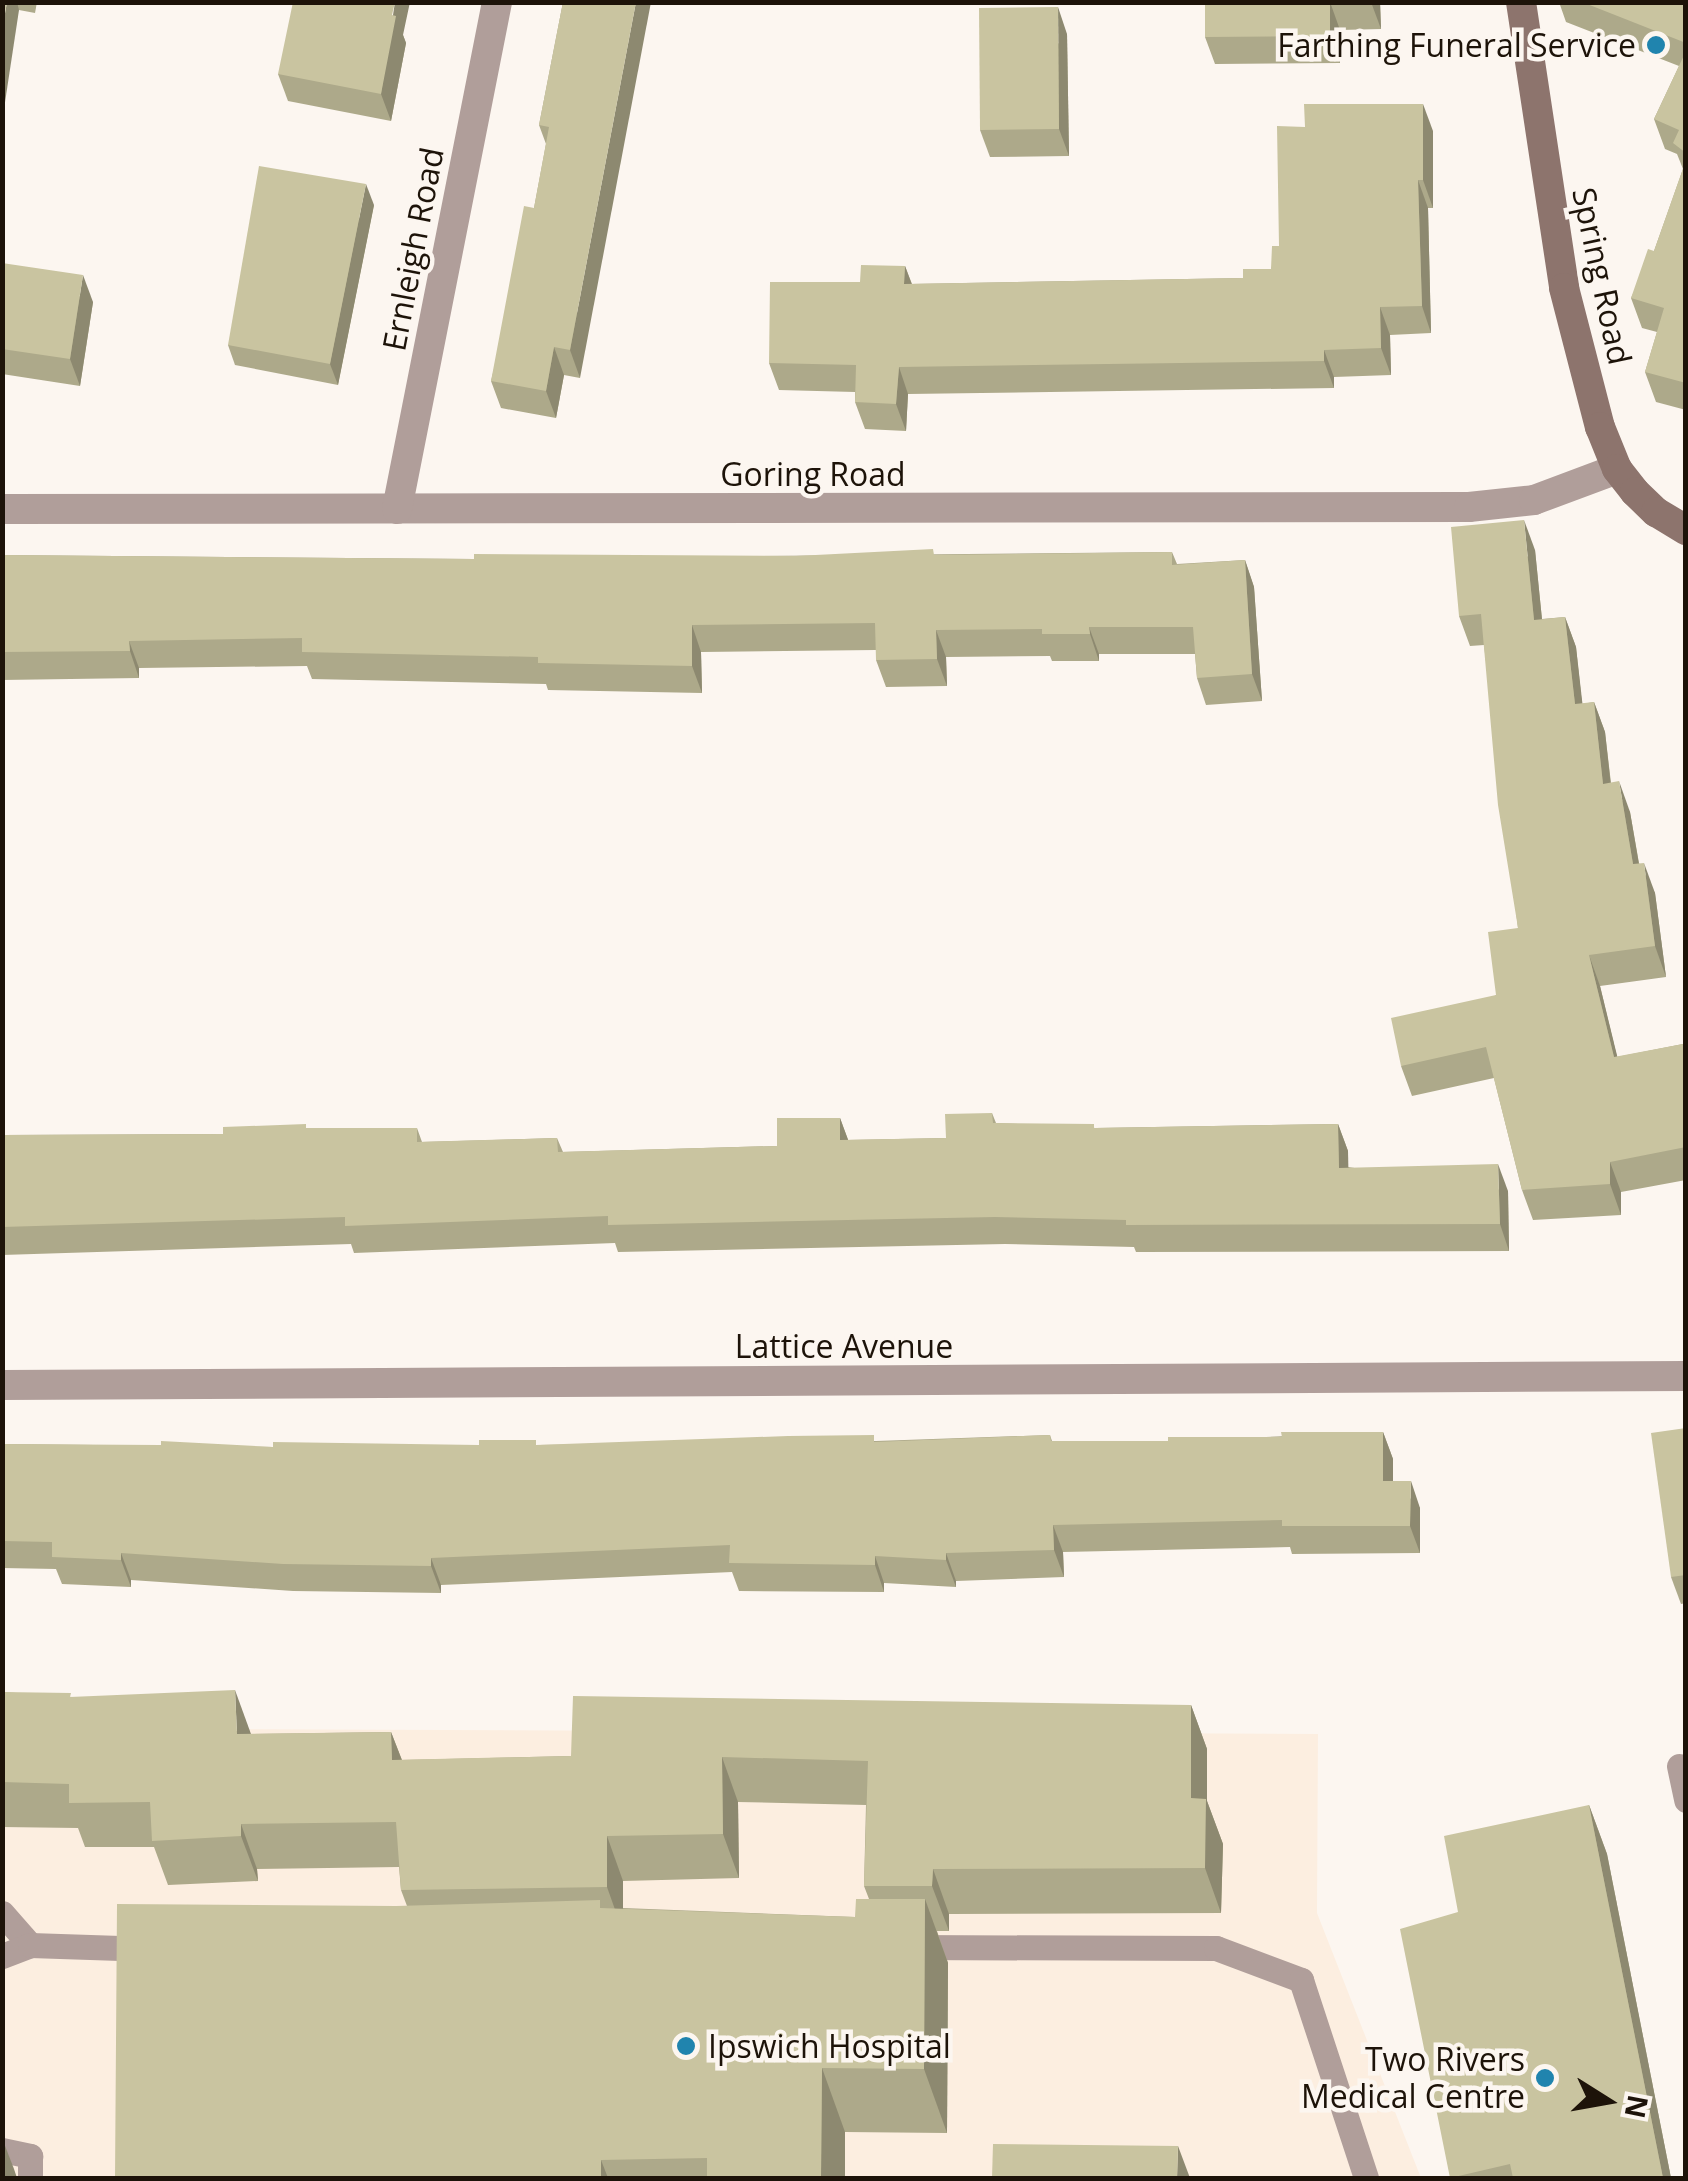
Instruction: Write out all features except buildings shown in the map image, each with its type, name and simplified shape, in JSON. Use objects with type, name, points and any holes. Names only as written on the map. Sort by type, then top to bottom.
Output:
[{"type":"street","name":"Ernleigh Road","points":[[398,510],[497,2]]},
{"type":"street","name":"Spring Road","points":[[1522,2],[1564,288],[1600,427],[1616,469],[1656,512],[1686,530]]},
{"type":"street","name":"Goring Road","points":[[2,510],[1470,508],[1534,500],[1616,469]]},
{"type":"street","name":"Lattice Avenue","points":[[2,1386],[1686,1376]]},
{"type":"lane","points":[[1679,1766],[1686,1800]]},
{"type":"lane","points":[[2,1912],[30,1945]]},
{"type":"lane","points":[[2,1956],[30,1945],[184,1950]]},
{"type":"lane","points":[[880,1947],[1216,1948],[1301,1980],[1366,2178]]},
{"type":"lane","points":[[2,2150],[30,2156],[30,2178]]},
{"type":"shaded area","name":"Ipswich Hospital","points":[[3,1728],[1318,1734],[1317,1913],[1421,2178],[3,2178]]},
{"type":"place","name":"Farthing Funeral Service","points":[[1656,45]]},
{"type":"place","name":"Ipswich Hospital","points":[[686,2046]]},
{"type":"place","name":"Two Rivers Medical Centre","points":[[1545,2078]]}]
